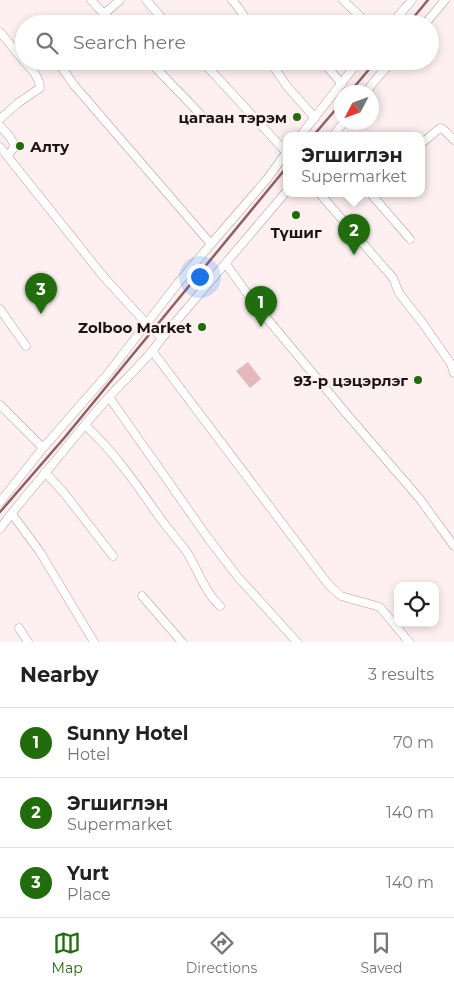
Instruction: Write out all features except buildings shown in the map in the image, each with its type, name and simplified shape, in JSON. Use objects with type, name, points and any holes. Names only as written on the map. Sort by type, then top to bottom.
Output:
[{"type":"street","points":[[90,0],[104,14],[120,0]]},
{"type":"street","points":[[146,0],[160,15]]},
{"type":"street","points":[[232,0],[244,15]]},
{"type":"street","points":[[343,0],[359,15]]},
{"type":"street","points":[[399,15],[412,0]]},
{"type":"street","points":[[433,15],[446,0]]},
{"type":"street","points":[[0,32],[14,50]]},
{"type":"street","points":[[0,119],[18,103],[40,88],[40,83],[31,70]]},
{"type":"street","points":[[64,70],[74,85],[211,244]]},
{"type":"street","points":[[158,70],[206,119]]},
{"type":"street","points":[[210,70],[283,150]]},
{"type":"street","points":[[276,70],[286,85],[315,118]]},
{"type":"street","points":[[330,70],[342,84]]},
{"type":"street","points":[[303,132],[352,70]]},
{"type":"street","points":[[372,85],[384,70]]},
{"type":"street","points":[[0,126],[14,144],[13,149],[8,155]]},
{"type":"street","points":[[425,140],[440,128],[454,140]]},
{"type":"street","points":[[0,146],[103,276],[160,336]]},
{"type":"street","points":[[0,502],[43,448],[106,376],[283,157]]},
{"type":"street","points":[[0,529],[45,472],[152,352],[160,336],[226,264],[283,196]]},
{"type":"street","points":[[323,197],[393,278],[399,293],[451,364],[454,373]]},
{"type":"street","points":[[374,197],[410,239]]},
{"type":"street","points":[[226,264],[254,303],[350,419],[419,498],[454,546]]},
{"type":"street","points":[[0,310],[26,346]]},
{"type":"street","points":[[152,352],[328,584],[341,596],[380,607],[409,642]]},
{"type":"street","points":[[109,398],[237,576],[297,642]]},
{"type":"street","points":[[0,405],[43,448]]},
{"type":"street","points":[[86,425],[103,442],[186,551],[209,593],[220,606]]},
{"type":"street","points":[[45,472],[64,493],[113,556]]},
{"type":"street","points":[[12,514],[40,552],[94,642]]},
{"type":"street","points":[[142,596],[182,642]]},
{"type":"street","points":[[19,628],[28,642]]},
{"type":"shaded area","points":[[248,362],[261,379],[250,388],[236,371]]},
{"type":"waterway","points":[[416,15],[428,0]]},
{"type":"waterway","points":[[356,85],[368,70]]},
{"type":"waterway","points":[[316,132],[334,111]]},
{"type":"waterway","points":[[0,512],[65,437],[283,172]]},
{"type":"place","name":"цагаан тэрэм","points":[[297,117]]},
{"type":"place","name":"Алту","points":[[20,146]]},
{"type":"place","name":"Түшиг","points":[[296,215]]},
{"type":"place","name":"Эгшиглэн","points":[[354,255]]},
{"type":"place","name":"Yurt","points":[[41,314]]},
{"type":"place","name":"Zolboo Market","points":[[202,327]]},
{"type":"place","name":"Sunny Hotel","points":[[261,327]]},
{"type":"place","name":"93-р цэцэрлэг","points":[[418,380]]}]
